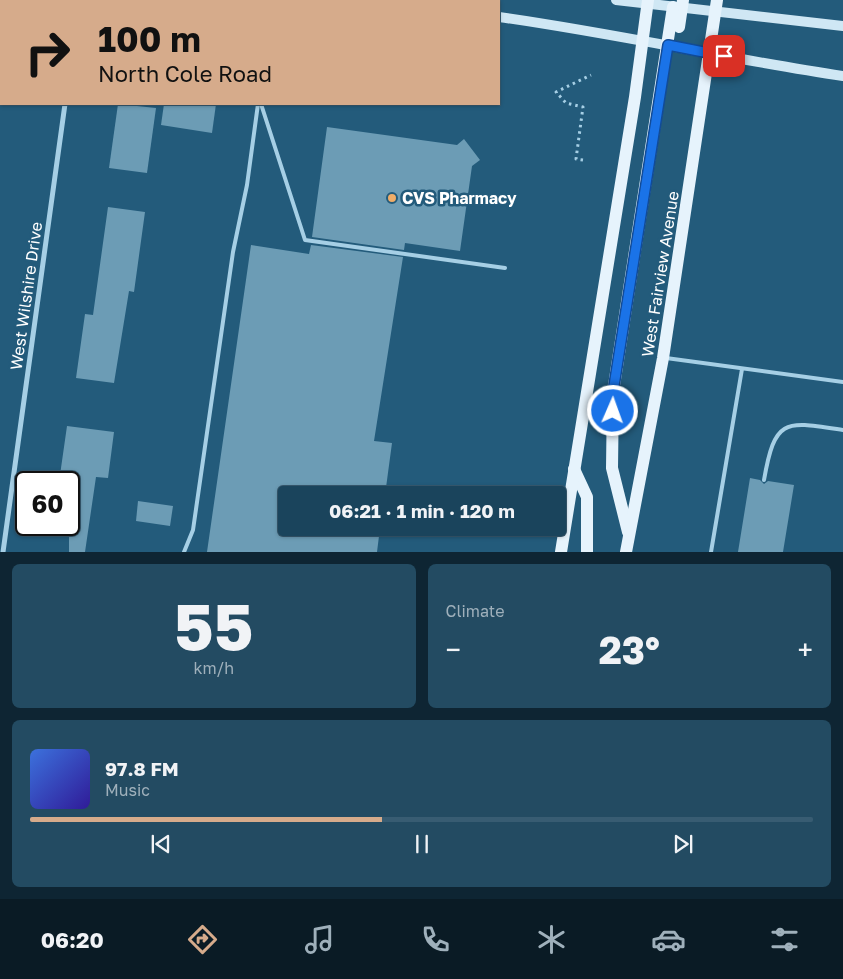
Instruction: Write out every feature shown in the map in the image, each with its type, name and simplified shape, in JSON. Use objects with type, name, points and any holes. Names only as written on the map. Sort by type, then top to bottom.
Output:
[{"type":"main road","points":[[616,0],[717,6],[843,26]]},
{"type":"main road","points":[[566,522],[648,2]]},
{"type":"main road","points":[[629,537],[612,468],[613,392],[680,5]]},
{"type":"main road","name":"West Fairview Avenue","points":[[626,552],[664,358],[717,6]]},
{"type":"main road","points":[[500,17],[843,76]]},
{"type":"main road","points":[[574,469],[587,497],[587,552]]},
{"type":"main road","points":[[561,552],[564,536]]},
{"type":"street","name":"West Wilshire Drive","points":[[3,552],[65,105]]},
{"type":"lane","points":[[260,105],[305,240],[505,268]]},
{"type":"lane","points":[[184,552],[193,530],[233,252],[247,185],[260,105]]},
{"type":"lane","points":[[664,358],[843,382]]},
{"type":"lane","points":[[712,552],[742,369]]},
{"type":"lane","points":[[764,480],[773,440],[780,431],[788,426],[799,423],[843,430]]},
{"type":"path","points":[[583,160],[576,159],[583,107],[566,103],[556,92],[591,75]]},
{"type":"building","points":[[118,105],[156,108],[147,173],[109,168]]},
{"type":"building","points":[[164,105],[216,105],[212,133],[161,125]]},
{"type":"building","name":"CVS Pharmacy","points":[[327,127],[457,145],[464,139],[480,160],[472,166],[460,251],[405,243],[404,250],[312,237]]},
{"type":"building","points":[[108,207],[145,212],[134,292],[129,291],[114,383],[76,378],[85,314],[93,315]]},
{"type":"building","points":[[251,245],[309,254],[311,245],[403,257],[374,441],[392,443],[386,486],[278,486],[278,536],[379,536],[377,552],[207,552]]},
{"type":"building","points":[[67,426],[114,432],[108,478],[96,477],[85,552],[69,552],[69,536],[80,536],[80,471],[61,471]]},
{"type":"building","points":[[750,478],[760,480],[764,484],[768,481],[794,485],[783,552],[738,552]]},
{"type":"building","points":[[138,501],[173,506],[170,526],[136,521]]},
{"type":"place","name":"CVS Pharmacy","points":[[392,198]]},
{"type":"route","points":[[613,411],[613,392],[668,45],[724,56]]}]
